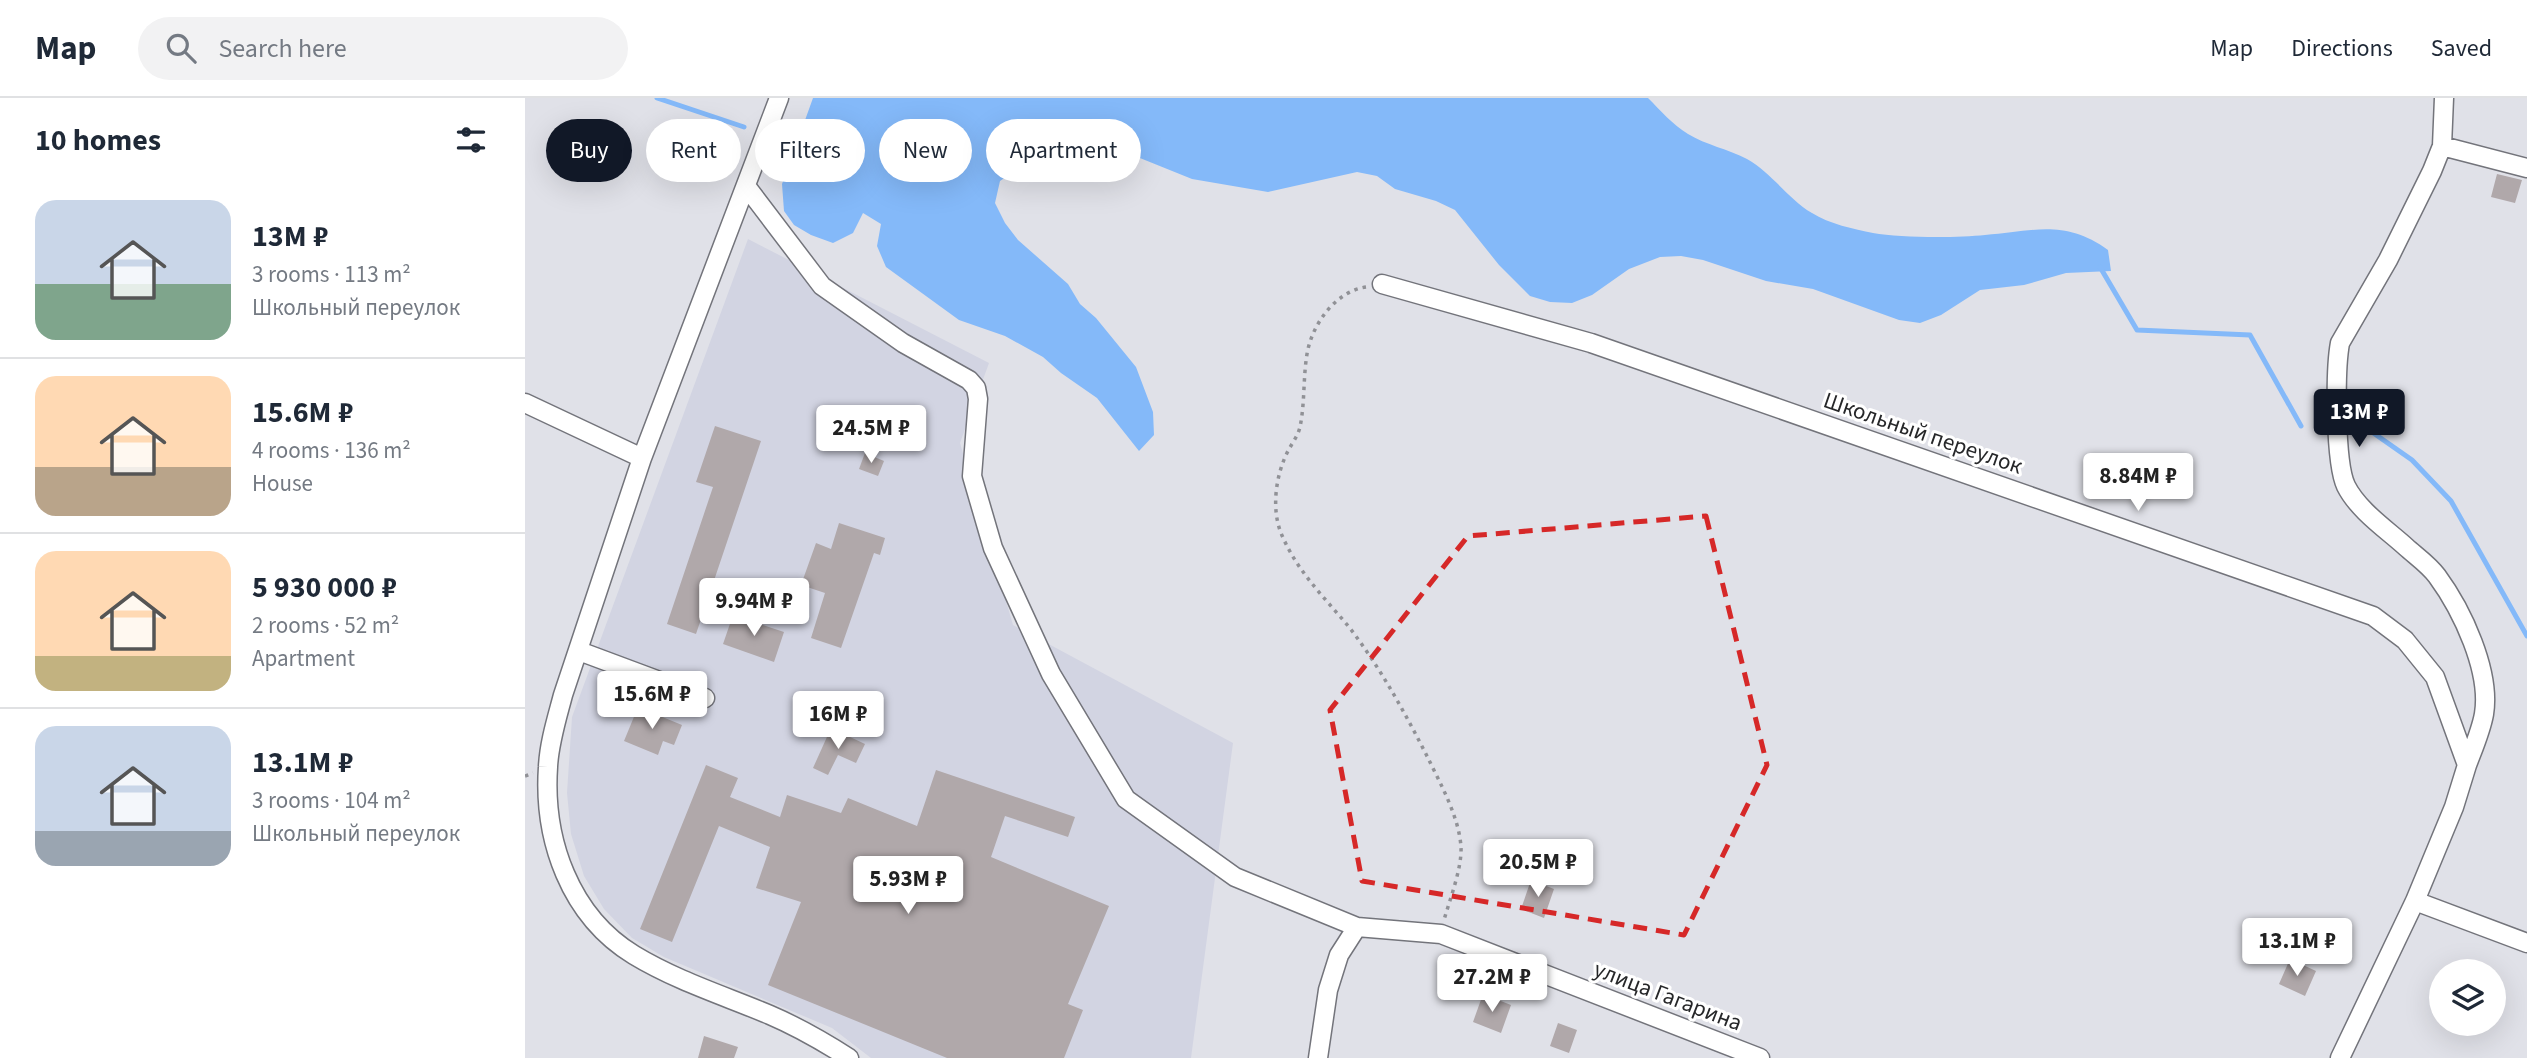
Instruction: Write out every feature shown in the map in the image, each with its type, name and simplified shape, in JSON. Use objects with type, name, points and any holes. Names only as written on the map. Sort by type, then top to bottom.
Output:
[{"type":"street","points":[[779,98],[642,458],[579,651],[553,732],[548,767],[548,811],[553,845],[567,879],[580,902],[607,934],[633,955],[677,977],[815,1036],[849,1058]]},
{"type":"street","points":[[2340,1058],[2416,901],[2453,807],[2484,716],[2484,676],[2467,630],[2436,575],[2353,496],[2345,484],[2341,468],[2336,390],[2336,364],[2340,343],[2406,226],[2442,146],[2444,98]]},
{"type":"street","points":[[2442,146],[2527,168]]},
{"type":"street","name":"улица Гагарина","points":[[746,186],[822,286],[903,343],[969,380],[976,388],[978,399],[972,476],[993,548],[1051,674],[1126,799],[1235,877],[1357,927],[1441,934],[1761,1058]]},
{"type":"street","name":"Школьный переулок","points":[[1383,284],[1591,343],[2373,616],[2405,640],[2435,677],[2467,765]]},
{"type":"street","points":[[525,402],[642,458]]},
{"type":"street","points":[[579,651],[705,698]]},
{"type":"street","points":[[2416,901],[2527,943]]},
{"type":"street","points":[[1318,1058],[1328,990],[1339,955],[1357,927]]},
{"type":"path","points":[[1383,284],[1356,288],[1333,303],[1318,325],[1307,352],[1299,431],[1279,474],[1276,501],[1280,531],[1298,566],[1363,646],[1403,710],[1451,809],[1461,848],[1441,934]]},
{"type":"highlighted area","points":[[1706,516],[1767,765],[1684,935],[1362,881],[1330,710],[1468,536]]},
{"type":"shaded area","points":[[748,239],[989,363],[960,443],[1013,625],[1233,743],[1191,1058],[871,1058],[832,1028],[664,957],[632,938],[604,909],[584,876],[571,834],[567,793],[572,717]]},
{"type":"water","points":[[813,98],[1648,98],[1682,130],[1747,159],[1803,207],[1834,223],[1884,235],[1913,237],[1973,236],[2049,229],[2063,231],[2078,234],[2108,250],[2111,271],[2066,273],[2024,285],[1980,290],[1941,315],[1920,323],[1899,320],[1813,289],[1766,281],[1703,260],[1681,256],[1660,257],[1629,269],[1592,295],[1572,303],[1550,302],[1530,296],[1499,265],[1455,210],[1436,201],[1395,189],[1377,176],[1357,172],[1268,192],[1192,179],[1141,158],[1141,119],[986,119],[986,182],[1000,182],[995,203],[1005,223],[1018,240],[1068,284],[1080,304],[1096,318],[1136,367],[1153,412],[1154,435],[1139,451],[1097,398],[1043,357],[1005,336],[959,320],[886,267],[877,246],[881,224],[863,213],[853,233],[833,243],[794,225],[784,211],[783,182],[865,182],[865,119],[805,119]]},
{"type":"building","points":[[2497,174],[2522,180],[2515,203],[2491,197]]},
{"type":"building","points":[[715,426],[761,441],[696,634],[667,624],[713,487],[696,482]]},
{"type":"building","points":[[865,453],[884,461],[878,476],[859,469]]},
{"type":"building","points":[[839,523],[885,538],[880,555],[874,553],[841,648],[811,638],[825,593],[801,585],[816,543],[831,549]]},
{"type":"building","points":[[733,615],[784,632],[774,662],[723,644]]},
{"type":"building","points":[[638,707],[682,725],[674,745],[663,741],[658,755],[624,741]]},
{"type":"building","points":[[831,728],[865,744],[856,763],[838,755],[828,775],[813,768]]},
{"type":"building","points":[[706,765],[738,778],[730,797],[780,817],[787,795],[841,813],[848,798],[917,826],[936,770],[1075,817],[1068,837],[1005,816],[991,857],[1109,906],[1068,1004],[1083,1010],[1064,1058],[947,1058],[768,985],[801,902],[756,888],[770,847],[719,826],[672,942],[640,929]]},
{"type":"building","points":[[1531,880],[1554,889],[1544,918],[1521,909]]},
{"type":"building","points":[[2290,959],[2316,971],[2305,996],[2279,984]]},
{"type":"building","points":[[1483,994],[1511,1005],[1501,1033],[1473,1022]]},
{"type":"building","points":[[1558,1023],[1577,1030],[1569,1053],[1550,1046]]},
{"type":"building","points":[[704,1036],[738,1047],[734,1058],[698,1058]]},
{"type":"waterway","points":[[657,98],[744,127]]},
{"type":"waterway","points":[[2100,267],[2137,330],[2250,335],[2301,426]]},
{"type":"waterway","points":[[2362,425],[2412,460],[2451,501],[2527,636]]}]
